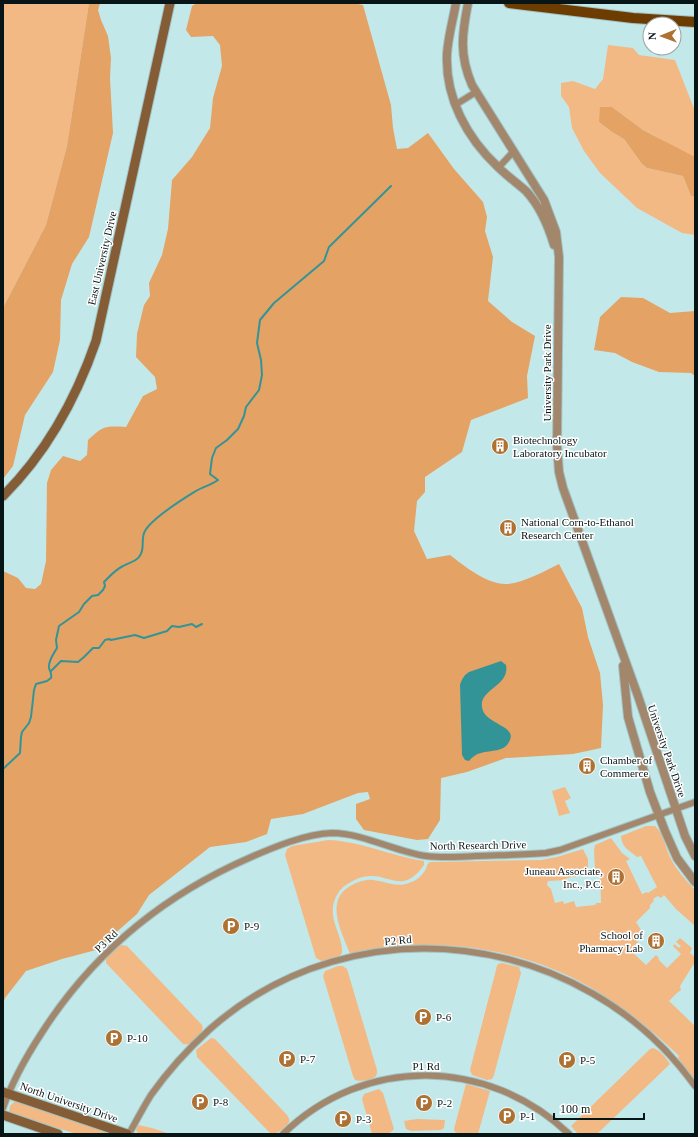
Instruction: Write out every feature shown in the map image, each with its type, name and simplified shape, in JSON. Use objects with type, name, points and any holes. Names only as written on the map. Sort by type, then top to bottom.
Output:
[{"type":"main road","name":"East University Drive","points":[[3,496],[30,465],[58,425],[76,391],[96,341],[170,3]]},
{"type":"main road","points":[[509,3],[633,18],[695,22]]},
{"type":"main road","name":"North University Drive","points":[[5,1093],[128,1134]]},
{"type":"main road","points":[[3,1115],[43,1132],[58,1134]]},
{"type":"street","name":"University Park Drive","points":[[456,3],[447,52],[448,81],[455,105],[476,143],[498,168],[526,191],[537,206],[544,218],[554,246],[559,277]]},
{"type":"street","name":"University Park Drive","points":[[468,3],[463,29],[462,49],[468,75],[476,92],[544,200],[553,221],[558,246],[557,445],[563,488],[685,836],[695,856]]},
{"type":"street","points":[[455,105],[476,92]]},
{"type":"street","points":[[498,168],[514,151]]},
{"type":"street","name":"University Park Drive","points":[[621,651],[628,717],[642,767],[659,815],[677,858],[695,882]]},
{"type":"street","name":"North Research Drive","points":[[278,846],[316,834],[334,833],[354,836],[406,852],[427,856],[532,854],[560,850],[695,802]]},
{"type":"street","name":"P3 Rd","points":[[3,1108],[5,1093],[49,1022],[82,979],[114,945],[149,915],[187,889],[234,864],[278,846]]},
{"type":"street","name":"P2 Rd","points":[[128,1134],[152,1095],[178,1062],[211,1029],[238,1008],[275,985],[318,966],[362,954],[402,949],[442,948],[491,954],[533,965],[573,982],[615,1006],[643,1028],[674,1059],[695,1086]]},
{"type":"street","name":"P1 Rd","points":[[283,1134],[307,1114],[353,1089],[390,1078],[423,1075],[463,1078],[501,1089],[537,1108],[552,1118],[569,1134]]},
{"type":"shaded area","points":[[3,3],[89,3],[67,146],[46,225],[3,308]]},
{"type":"shaded area","points":[[89,3],[100,3],[98,10],[108,36],[111,58],[110,78],[113,133],[89,237],[72,264],[61,300],[60,340],[53,372],[25,415],[13,466],[3,479],[3,308],[46,225],[67,146]]},
{"type":"shaded area","points":[[197,3],[352,3],[363,5],[391,105],[397,149],[408,148],[428,133],[454,169],[483,202],[487,217],[485,231],[493,257],[488,301],[512,322],[535,336],[527,376],[528,398],[471,420],[462,452],[425,477],[425,492],[417,501],[414,531],[427,559],[450,555],[484,578],[500,583],[507,584],[520,581],[559,564],[582,608],[588,637],[600,673],[603,705],[601,748],[573,754],[506,758],[467,772],[441,778],[440,820],[428,839],[417,840],[364,830],[356,819],[356,804],[370,799],[368,792],[358,793],[303,814],[271,819],[267,834],[246,842],[210,847],[149,895],[137,914],[96,950],[26,971],[5,998],[3,1004],[3,571],[18,578],[26,588],[35,589],[41,584],[46,561],[47,483],[51,470],[63,456],[80,461],[87,455],[88,440],[101,429],[109,427],[126,427],[143,396],[157,389],[155,377],[136,357],[137,334],[144,305],[150,296],[149,283],[162,255],[168,229],[172,180],[192,157],[210,128],[213,98],[222,66],[220,45],[213,36],[191,37],[186,30],[192,6]]},
{"type":"shaded area","points":[[608,45],[633,48],[639,55],[642,56],[675,60],[695,111],[694,158],[643,130],[612,107],[599,122],[624,139],[642,164],[647,168],[683,176],[691,196],[695,197],[695,235],[682,233],[637,208],[600,173],[584,151],[572,128],[569,107],[561,96],[561,83],[573,81],[595,89],[603,79]]},
{"type":"shaded area","points":[[600,107],[612,107],[643,130],[695,157],[695,197],[691,196],[683,176],[647,168],[642,164],[624,139],[599,122]]},
{"type":"shaded area","points":[[621,297],[643,298],[670,313],[695,311],[695,376],[691,373],[659,372],[632,362],[615,353],[594,350],[600,317]]},
{"type":"shaded area","points":[[565,787],[571,798],[565,801],[570,813],[559,816],[552,791]]},
{"type":"shaded area","points":[[646,826],[655,826],[658,829],[672,862],[681,875],[695,890],[695,926],[676,909],[664,895],[661,898],[658,896],[653,899],[654,901],[650,905],[650,908],[636,922],[641,930],[634,937],[638,942],[630,950],[646,965],[656,955],[667,968],[681,954],[673,946],[674,944],[679,948],[681,946],[676,942],[680,938],[692,948],[690,953],[695,957],[695,962],[680,986],[681,990],[669,1001],[695,1026],[695,1080],[678,1058],[679,1056],[636,1019],[593,989],[552,968],[489,950],[446,945],[396,946],[350,954],[339,926],[337,917],[338,899],[343,891],[352,885],[365,880],[400,885],[412,882],[419,878],[430,862],[541,860],[583,849],[588,859],[588,868],[585,871],[577,876],[567,878],[566,880],[548,881],[547,885],[551,889],[555,903],[563,901],[564,904],[574,901],[576,907],[595,905],[596,903],[601,903],[600,873],[596,873],[595,871],[595,845],[611,838],[622,853],[630,859],[626,861],[642,894],[648,893],[657,887],[641,856],[637,857],[626,848],[621,840],[621,836]]},
{"type":"shaded area","points":[[328,840],[352,843],[424,861],[424,865],[408,880],[395,881],[372,876],[363,877],[354,880],[342,888],[335,899],[333,914],[342,946],[342,953],[339,957],[323,962],[316,958],[285,855],[287,849],[292,846]]},
{"type":"shaded area","points":[[121,945],[127,946],[202,1025],[202,1032],[197,1039],[190,1043],[183,1044],[106,963],[106,958]]},
{"type":"shaded area","points":[[502,963],[519,967],[521,973],[494,1075],[492,1079],[487,1080],[472,1075],[470,1070],[497,966],[498,964]]},
{"type":"shaded area","points":[[338,966],[343,966],[347,969],[377,1070],[375,1077],[368,1080],[357,1081],[353,1076],[323,976],[325,971]]},
{"type":"shaded area","points":[[211,1038],[215,1039],[287,1115],[289,1122],[279,1132],[272,1134],[269,1132],[197,1057],[196,1050]]},
{"type":"shaded area","points":[[653,1048],[660,1052],[670,1064],[597,1134],[578,1134],[571,1126],[650,1049]]},
{"type":"shaded area","points":[[466,1084],[490,1091],[478,1134],[460,1134],[455,1132],[454,1129]]},
{"type":"shaded area","points":[[379,1089],[383,1093],[394,1129],[387,1134],[372,1134],[362,1099],[364,1094]]},
{"type":"shaded area","points":[[17,1101],[116,1134],[77,1134],[11,1114],[9,1112],[10,1106]]},
{"type":"shaded area","points":[[417,1119],[445,1120],[444,1128],[441,1130],[411,1131],[406,1129],[404,1121]]},
{"type":"shaded area","points":[[138,1125],[170,1134],[138,1134],[136,1130]]},
{"type":"water","points":[[501,661],[506,665],[504,678],[485,696],[482,701],[482,707],[488,718],[509,732],[511,736],[509,742],[504,748],[477,754],[469,761],[465,760],[462,755],[460,685],[462,679],[469,672]]},
{"type":"waterway","points":[[3,769],[20,753],[22,732],[29,723],[31,717],[36,684],[47,681],[51,678],[49,663],[57,648],[56,640],[59,626],[79,612],[92,596],[98,595],[105,586],[104,582],[115,571],[139,557],[142,551],[145,531],[154,520],[196,491],[218,480],[210,474],[212,458],[216,448],[238,429],[246,407],[259,390],[262,375],[261,360],[257,343],[260,320],[274,303],[324,261],[329,247],[391,186]]},
{"type":"waterway","points":[[51,671],[61,661],[78,662],[93,648],[99,648],[105,640],[135,635],[144,638],[167,631],[172,626],[179,627],[192,624],[196,627],[202,624]]},
{"type":"place","name":"Biotechnology Laboratory Incubator","points":[[500,446]]},
{"type":"place","name":"National Corn-to-Ethanol Research Center","points":[[508,528]]},
{"type":"place","name":"Chamber of Commerce","points":[[587,766]]},
{"type":"place","name":"Juneau Associate, Inc., P.C.","points":[[616,877]]},
{"type":"place","name":"P-9","points":[[231,926]]},
{"type":"place","name":"School of Pharmacy Lab","points":[[656,941]]},
{"type":"place","name":"P-6","points":[[423,1017]]},
{"type":"place","name":"P-10","points":[[114,1038]]},
{"type":"place","name":"P-7","points":[[287,1059]]},
{"type":"place","name":"P-5","points":[[567,1060]]},
{"type":"place","name":"P-8","points":[[200,1102]]},
{"type":"place","name":"P-2","points":[[424,1103]]},
{"type":"place","name":"P-1","points":[[507,1116]]},
{"type":"place","name":"P-3","points":[[343,1119]]}]
